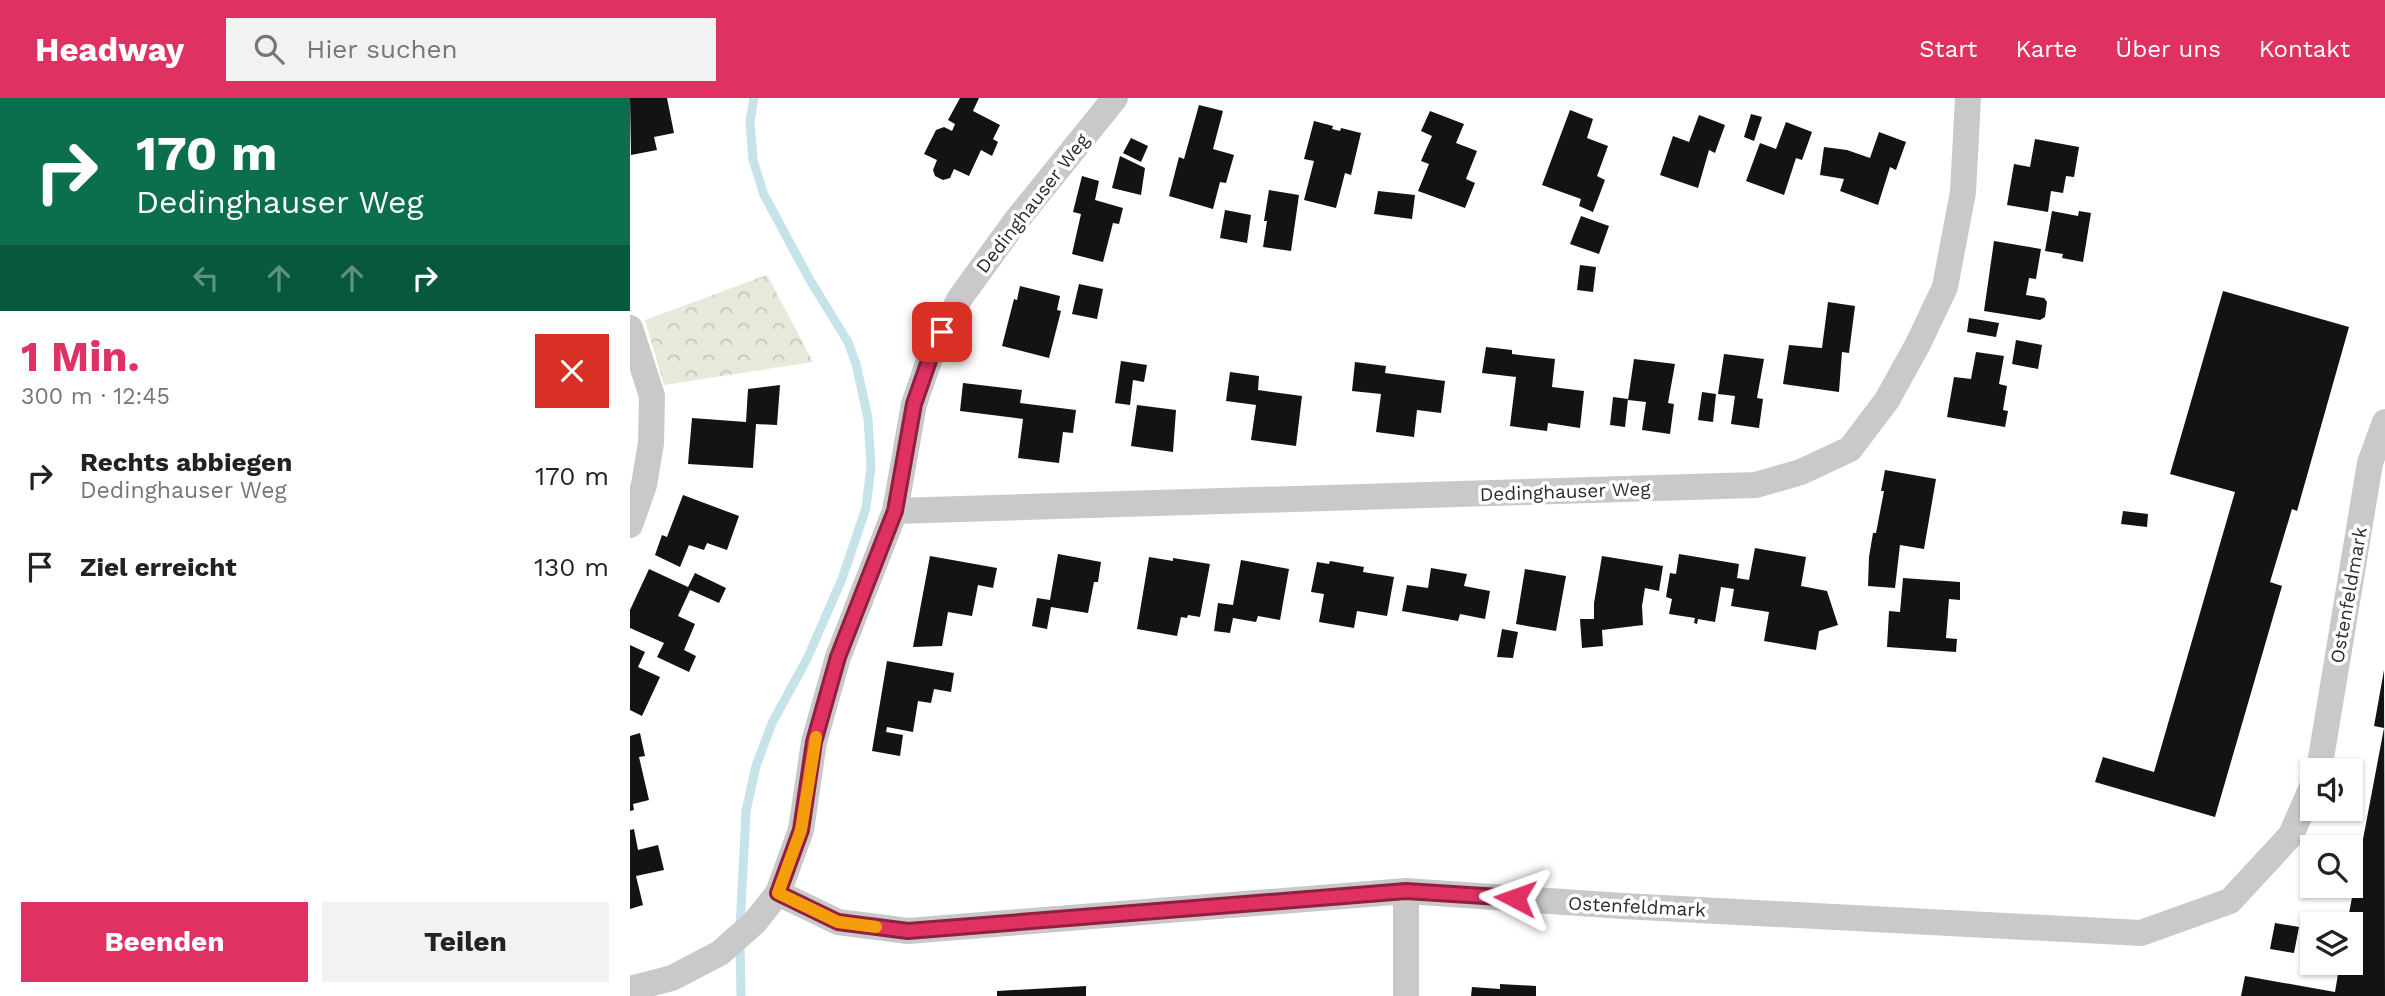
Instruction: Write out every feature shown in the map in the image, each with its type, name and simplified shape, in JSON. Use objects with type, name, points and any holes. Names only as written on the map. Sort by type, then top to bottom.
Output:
[{"type":"street","name":"Dedinghauser Weg","points":[[630,989],[672,978],[720,953],[755,922],[778,893],[801,830],[814,742],[838,657],[895,511],[914,404],[933,349],[960,299],[1015,222],[1115,98]]},
{"type":"street","name":"Dedinghauser Weg","points":[[895,511],[1756,485],[1801,472],[1850,449],[1887,400],[1945,287],[1963,192],[1966,99]]},
{"type":"street","points":[[630,328],[634,357],[652,396],[651,443],[644,485],[630,525]]},
{"type":"street","name":"Ostenfeldmark","points":[[2321,758],[2370,463],[2385,422]]},
{"type":"street","name":"Ostenfeldmark","points":[[778,893],[838,922],[908,931],[1406,891],[1623,906],[2141,933],[2230,901],[2291,835],[2300,814]]},
{"type":"street","points":[[1406,891],[1406,996]]},
{"type":"green space","points":[[767,275],[813,362],[664,385],[645,320]]},
{"type":"building","points":[[630,98],[667,98],[674,133],[654,137],[657,150],[631,155]]},
{"type":"building","points":[[960,98],[979,98],[973,111],[1000,125],[993,139],[998,142],[992,156],[981,150],[969,176],[954,169],[950,178],[943,180],[935,176],[933,170],[937,160],[924,154],[936,130],[944,127],[952,131],[955,124],[948,120]]},
{"type":"building","points":[[1199,105],[1223,111],[1213,149],[1234,155],[1226,183],[1220,182],[1213,209],[1169,196],[1179,157],[1184,159]]},
{"type":"building","points":[[1570,110],[1593,119],[1587,138],[1608,146],[1597,176],[1605,180],[1593,212],[1579,206],[1581,199],[1542,185]]},
{"type":"building","points":[[1430,111],[1464,124],[1456,143],[1477,151],[1466,179],[1475,183],[1465,208],[1418,191],[1429,164],[1421,161],[1432,136],[1421,131]]},
{"type":"building","points":[[1751,114],[1762,117],[1754,141],[1744,137]]},
{"type":"building","points":[[1699,115],[1725,125],[1715,153],[1709,150],[1698,188],[1660,175],[1673,136],[1689,142]]},
{"type":"building","points":[[1314,121],[1333,126],[1332,129],[1340,131],[1341,128],[1361,133],[1351,175],[1345,173],[1336,208],[1304,200],[1314,161],[1304,159]]},
{"type":"building","points":[[1786,122],[1812,132],[1802,160],[1796,158],[1784,195],[1746,181],[1760,143],[1776,149]]},
{"type":"building","points":[[1879,132],[1906,142],[1896,170],[1890,167],[1878,205],[1840,191],[1844,179],[1820,175],[1824,147],[1847,150],[1870,158]]},
{"type":"building","points":[[1131,138],[1148,146],[1141,162],[1123,153]]},
{"type":"building","points":[[2035,139],[2079,147],[2074,177],[2066,176],[2063,193],[2051,191],[2048,212],[2007,205],[2014,164],[2030,167]]},
{"type":"building","points":[[1120,156],[1145,168],[1141,195],[1112,188]]},
{"type":"building","points":[[1082,176],[1099,181],[1095,200],[1123,208],[1119,224],[1113,223],[1103,262],[1072,254],[1081,214],[1073,212]]},
{"type":"building","points":[[1269,190],[1299,195],[1291,251],[1263,247]]},
{"type":"building","points":[[1378,191],[1415,195],[1412,219],[1374,214]]},
{"type":"building","points":[[1225,210],[1251,215],[1247,243],[1220,238]]},
{"type":"building","points":[[2052,211],[2078,216],[2079,211],[2091,213],[2083,262],[2062,258],[2063,254],[2045,251]]},
{"type":"building","points":[[1581,216],[1609,226],[1599,254],[1570,244]]},
{"type":"building","points":[[1994,241],[2041,249],[2036,279],[2029,278],[2026,295],[2044,298],[2047,302],[2045,317],[2040,320],[1984,311]]},
{"type":"building","points":[[1580,265],[1596,267],[1593,292],[1577,290]]},
{"type":"building","points":[[1079,284],[1103,289],[1097,319],[1072,314]]},
{"type":"building","points":[[1020,286],[1060,296],[1057,310],[1061,311],[1049,358],[1002,346]]},
{"type":"building","points":[[2223,291],[2349,327],[2297,511],[2292,509],[2270,582],[2282,586],[2215,817],[2095,782],[2103,757],[2154,772],[2235,492],[2170,474]]},
{"type":"building","points":[[1828,302],[1855,306],[1849,353],[1842,352],[1839,392],[1783,384],[1789,345],[1822,348]]},
{"type":"building","points":[[1969,318],[1999,323],[1996,337],[1967,332]]},
{"type":"building","points":[[2016,340],[2042,345],[2038,369],[2012,364]]},
{"type":"building","points":[[1486,347],[1512,350],[1512,354],[1555,359],[1552,387],[1584,391],[1580,428],[1548,423],[1547,431],[1510,426],[1516,377],[1482,373]]},
{"type":"building","points":[[1976,352],[2004,356],[1999,384],[2007,386],[2003,410],[2008,411],[2005,427],[1947,417],[1954,377],[1971,379]]},
{"type":"building","points":[[1724,354],[1764,359],[1757,398],[1763,399],[1759,428],[1731,424],[1735,396],[1718,394]]},
{"type":"building","points":[[1634,359],[1675,364],[1668,403],[1674,404],[1670,434],[1642,430],[1646,402],[1628,400]]},
{"type":"building","points":[[1121,361],[1147,365],[1144,382],[1133,380],[1130,405],[1115,403]]},
{"type":"building","points":[[1355,362],[1386,366],[1385,373],[1445,381],[1441,413],[1417,410],[1414,437],[1376,432],[1381,394],[1352,391]]},
{"type":"building","points":[[1230,372],[1259,376],[1258,390],[1302,396],[1296,446],[1251,440],[1256,405],[1226,401]]},
{"type":"building","points":[[963,383],[1022,390],[1020,403],[1076,410],[1073,433],[1063,432],[1059,463],[1018,458],[1023,419],[960,411]]},
{"type":"building","points":[[780,385],[777,425],[756,424],[753,468],[688,464],[692,418],[746,422],[748,389]]},
{"type":"building","points":[[1702,392],[1716,394],[1713,422],[1698,420]]},
{"type":"building","points":[[1613,397],[1628,399],[1625,427],[1610,425]]},
{"type":"building","points":[[1137,405],[1176,410],[1173,452],[1131,446]]},
{"type":"building","points":[[1885,470],[1936,479],[1924,549],[1900,545],[1895,588],[1868,586],[1869,557],[1884,491],[1881,491]]},
{"type":"building","points":[[683,495],[739,516],[727,550],[707,543],[704,550],[689,545],[680,567],[655,555],[662,535],[667,537]]},
{"type":"building","points":[[2123,511],[2148,514],[2147,527],[2121,524]]},
{"type":"building","points":[[1755,548],[1806,557],[1801,586],[1827,591],[1838,625],[1819,631],[1816,650],[1764,641],[1769,612],[1731,606],[1734,589],[1721,587],[1715,622],[1698,619],[1697,624],[1694,623],[1695,618],[1669,614],[1672,599],[1666,597],[1670,573],[1676,574],[1679,554],[1739,564],[1737,578],[1749,580]]},
{"type":"building","points":[[1058,554],[1101,562],[1088,613],[1051,607],[1047,629],[1032,626],[1037,598],[1050,600]]},
{"type":"building","points":[[930,556],[997,568],[993,588],[978,585],[972,616],[948,612],[942,646],[913,647]]},
{"type":"building","points":[[1602,556],[1663,566],[1659,591],[1645,588],[1643,625],[1602,630],[1603,646],[1582,648],[1580,619],[1594,619]]},
{"type":"building","points":[[1149,557],[1210,564],[1200,617],[1181,617],[1177,636],[1137,629]]},
{"type":"building","points":[[1241,560],[1289,569],[1280,620],[1258,616],[1256,622],[1233,618],[1230,633],[1214,631],[1218,603],[1233,605]]},
{"type":"building","points":[[1330,561],[1364,567],[1363,572],[1394,577],[1387,616],[1357,611],[1354,628],[1319,622],[1324,594],[1311,592],[1317,562],[1329,564]]},
{"type":"building","points":[[1431,568],[1467,574],[1464,586],[1490,591],[1485,619],[1460,614],[1458,621],[1402,611],[1407,585],[1428,588]]},
{"type":"building","points":[[649,569],[688,587],[695,573],[726,588],[719,603],[690,590],[678,616],[695,624],[684,650],[696,656],[689,672],[657,657],[664,643],[630,628],[630,610]]},
{"type":"building","points":[[1525,569],[1566,576],[1556,631],[1516,624]]},
{"type":"building","points":[[1903,578],[1960,582],[1960,600],[1949,599],[1946,638],[1957,639],[1956,652],[1887,647],[1889,611],[1900,612]]},
{"type":"building","points":[[1502,629],[1518,632],[1513,658],[1497,657]]},
{"type":"building","points":[[630,645],[645,652],[638,667],[660,677],[642,716],[630,710]]},
{"type":"building","points":[[887,661],[954,673],[951,692],[934,689],[931,703],[918,701],[913,732],[887,727],[886,732],[903,735],[900,756],[872,751]]},
{"type":"building","points":[[2384,670],[2385,996],[2241,996],[2245,976],[2335,992],[2338,975],[2363,975],[2363,912],[2349,912],[2352,898],[2363,898],[2363,839],[2384,728],[2374,726]]},
{"type":"building","points":[[640,733],[645,756],[639,757],[649,800],[633,804],[634,810],[630,811],[630,736]]},
{"type":"building","points":[[634,829],[638,850],[658,845],[664,870],[636,876],[643,905],[630,909],[630,830]]},
{"type":"building","points":[[2275,923],[2299,927],[2294,953],[2270,949]]},
{"type":"building","points":[[1500,984],[1536,986],[1536,996],[1471,996],[1472,987],[1500,989]]},
{"type":"building","points":[[1086,986],[1086,996],[997,996],[997,991]]},
{"type":"waterway","points":[[740,928],[746,811],[756,766],[772,723],[807,659],[842,579],[866,508],[871,467],[868,418],[856,364],[848,342],[810,280],[764,195],[753,160],[750,122],[754,98]]},
{"type":"waterway","points":[[740,942],[741,996]]},
{"type":"slow traffic","points":[[816,737],[801,830],[778,893],[838,922],[876,927]]},
{"type":"route","points":[[942,332],[933,349],[914,404],[895,511],[838,657],[814,742],[801,830],[778,893],[838,922],[908,931],[1406,891],[1515,898]]}]
